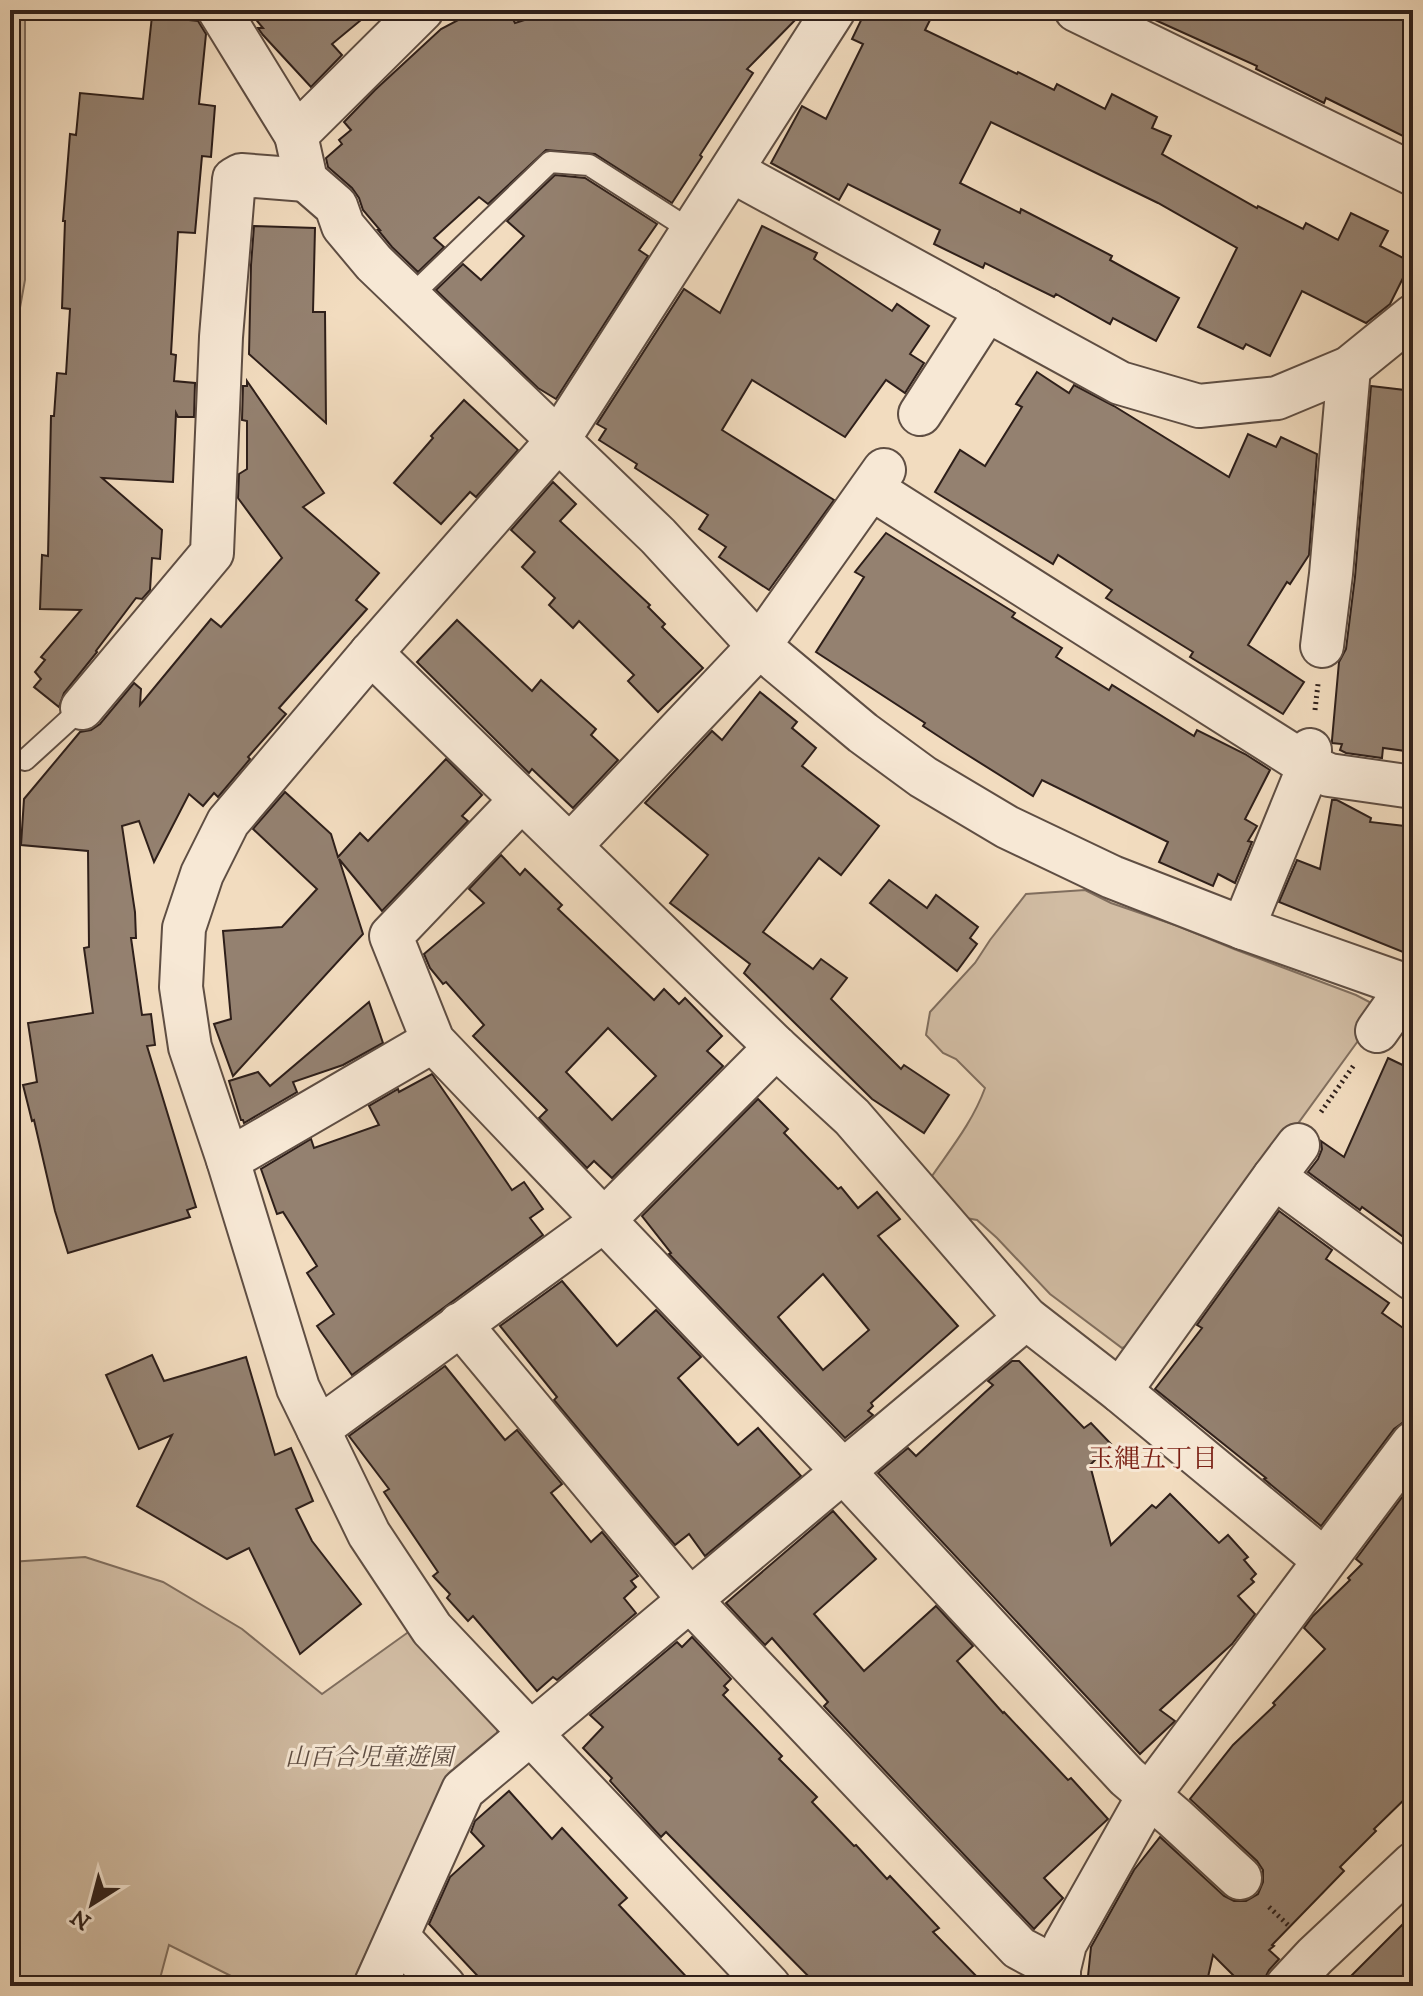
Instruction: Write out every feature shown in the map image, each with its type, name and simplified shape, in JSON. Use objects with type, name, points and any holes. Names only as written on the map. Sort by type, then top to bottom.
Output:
[{"type":"street","points":[[219,10],[296,135],[306,180]]},
{"type":"street","points":[[296,135],[422,10]]},
{"type":"street","points":[[769,1986],[432,1629],[369,1534],[298,1388],[190,1047],[181,987],[184,928],[202,874],[228,822],[558,440],[834,10]]},
{"type":"street","points":[[1076,10],[1413,174]]},
{"type":"street","points":[[732,171],[1120,383],[1199,406],[1277,398],[1349,368],[1413,316]]},
{"type":"street","points":[[82,708],[212,553],[221,337],[234,179],[241,175],[306,180],[336,206],[343,226],[374,263],[658,536],[759,646],[863,733],[923,777],[1007,827],[1112,877],[1411,988],[1377,1031]]},
{"type":"street","points":[[920,414],[987,310]]},
{"type":"street","points":[[1322,646],[1349,368]]},
{"type":"street","points":[[570,846],[759,646],[878,479],[1309,758],[1329,775],[1413,787]]},
{"type":"street","points":[[371,653],[852,1117],[1026,1318],[1120,1391],[1324,1560]]},
{"type":"street","points":[[1243,928],[1309,758]]},
{"type":"street","points":[[521,800],[391,936],[433,1041],[843,1471],[1127,1777],[1240,1878]]},
{"type":"street","points":[[228,1160],[433,1041]]},
{"type":"street","points":[[318,1429],[603,1221],[776,1047]]},
{"type":"street","points":[[1120,1391],[1286,1161],[1413,1279]]},
{"type":"street","points":[[375,1986],[463,1790],[1026,1318]]},
{"type":"street","points":[[460,1324],[689,1599],[1019,1948],[1059,1978],[1065,1944],[1149,1795],[1324,1560],[1409,1456]]},
{"type":"street","points":[[1287,1986],[1306,1945],[1413,1864]]},
{"type":"street","points":[[398,1937],[444,1986]]},
{"type":"lane","points":[[410,297],[550,162],[589,165],[692,231]]},
{"type":"lane","points":[[25,760],[82,708]]},
{"type":"path","points":[[1309,758],[1322,646]]},
{"type":"path","points":[[1286,1161],[1377,1031]]},
{"type":"green space","points":[[10,10],[25,10],[25,280],[10,363]]},
{"type":"green space","points":[[1085,890],[1111,903],[1356,995],[1379,1007],[1371,1023],[1140,1341],[1122,1348],[1050,1294],[977,1220],[966,1218],[932,1176],[968,1123],[985,1088],[926,1035],[930,1012],[975,963],[1026,894]]},
{"type":"green space","name":"山百合児童遊園","points":[[85,1557],[163,1582],[242,1629],[322,1694],[414,1628],[498,1719],[497,1736],[447,1776],[351,1986],[251,1986],[169,1945],[158,1986],[10,1986],[10,1562]]},
{"type":"building","points":[[248,10],[373,10],[332,44],[342,55],[311,87],[263,35],[258,28],[263,28]]},
{"type":"building","points":[[477,10],[508,10],[515,23],[556,10],[805,10],[747,69],[753,73],[672,203],[595,154],[546,150],[488,204],[479,197],[434,238],[444,247],[418,272],[378,230],[352,188],[328,167],[326,158],[342,144],[339,140],[351,130],[344,122],[375,90],[441,29]]},
{"type":"building","points":[[866,10],[935,10],[925,30],[1017,74],[1054,90],[1057,84],[1105,109],[1112,94],[1157,117],[1152,128],[1171,136],[1162,154],[1257,208],[1303,229],[1306,223],[1338,240],[1351,213],[1388,231],[1380,246],[1411,262],[1390,304],[1366,323],[1302,291],[1270,356],[1246,344],[1243,349],[1198,327],[1237,248],[1158,203],[991,122],[960,183],[1020,213],[1021,209],[1112,256],[1110,260],[1179,298],[1156,341],[1113,318],[1110,324],[1056,294],[1054,297],[985,263],[983,268],[934,244],[940,230],[848,184],[839,200],[771,163],[802,106],[826,119],[863,44],[852,39]]},
{"type":"building","points":[[1133,10],[1413,10],[1413,141],[1326,98],[1324,103],[1256,69],[1257,66]]},
{"type":"building","points":[[152,16],[198,21],[206,34],[199,104],[215,106],[211,157],[202,156],[195,233],[178,232],[171,354],[176,355],[174,381],[195,383],[194,417],[178,417],[176,413],[173,482],[102,478],[162,530],[160,559],[152,558],[150,590],[142,599],[136,598],[64,693],[59,707],[34,687],[41,679],[35,672],[45,660],[41,657],[81,610],[40,609],[42,555],[48,556],[51,416],[54,416],[57,373],[66,374],[70,309],[62,308],[63,221],[70,134],[76,135],[80,93],[143,99]]},
{"type":"building","points":[[555,175],[585,178],[657,224],[639,250],[648,256],[556,399],[538,388],[436,290],[463,264],[481,280],[524,236],[507,221]]},
{"type":"building","points":[[254,226],[315,228],[313,312],[325,312],[326,423],[249,354]]},
{"type":"building","points":[[762,226],[817,253],[814,259],[892,311],[897,304],[929,326],[910,354],[924,363],[905,393],[886,380],[845,437],[752,380],[722,430],[834,500],[769,590],[719,557],[726,547],[699,529],[708,515],[635,468],[637,464],[599,440],[606,429],[597,424],[684,289],[720,313]]},
{"type":"building","points":[[1037,372],[1069,393],[1074,385],[1114,406],[1229,477],[1248,434],[1276,447],[1281,437],[1317,454],[1309,555],[1290,584],[1287,582],[1248,645],[1304,682],[1283,714],[1190,657],[1193,652],[1106,598],[1112,590],[1058,555],[1053,564],[935,492],[960,450],[985,466],[1022,407],[1016,404]]},
{"type":"building","points":[[247,381],[324,493],[303,507],[379,573],[356,600],[367,609],[279,708],[286,714],[218,797],[214,793],[203,806],[189,794],[154,862],[139,821],[122,826],[135,912],[136,938],[131,938],[142,1015],[151,1014],[155,1045],[147,1046],[196,1207],[187,1210],[190,1217],[68,1253],[23,1085],[37,1082],[28,1023],[93,1013],[84,948],[89,947],[88,851],[21,845],[24,799],[80,732],[100,724],[134,683],[141,689],[140,705],[211,619],[221,627],[282,558],[238,498],[239,474],[247,469],[247,421],[242,420],[243,386],[247,386]]},
{"type":"building","points":[[1371,386],[1413,391],[1413,752],[1383,748],[1382,758],[1346,753],[1340,750],[1342,744],[1332,743],[1339,662],[1346,649],[1355,577]]},
{"type":"building","points":[[464,400],[518,450],[476,497],[470,492],[441,524],[394,483]]},
{"type":"building","points":[[553,482],[576,504],[560,521],[650,605],[648,607],[665,624],[662,627],[703,668],[658,712],[628,681],[634,675],[579,621],[573,628],[549,605],[555,598],[522,567],[535,552],[511,530]]},
{"type":"building","points":[[886,533],[1015,613],[1012,617],[1062,648],[1056,657],[1109,690],[1112,685],[1194,736],[1197,730],[1270,770],[1245,819],[1257,826],[1248,841],[1252,842],[1235,883],[1218,874],[1213,886],[1159,862],[1168,842],[1042,780],[1033,796],[923,726],[925,723],[816,652],[864,577],[855,572]]},
{"type":"building","points":[[457,620],[532,691],[541,680],[596,729],[591,735],[618,760],[573,808],[532,769],[529,773],[417,662]]},
{"type":"building","points":[[760,692],[797,722],[792,728],[816,748],[802,766],[879,826],[841,875],[819,858],[763,932],[813,969],[821,959],[847,978],[831,999],[901,1069],[904,1065],[949,1095],[924,1133],[872,1099],[744,973],[750,964],[670,903],[708,855],[645,803],[712,731],[722,740]]},
{"type":"building","points":[[446,759],[482,795],[462,816],[468,821],[382,911],[339,859],[363,934],[233,1076],[214,1024],[231,1019],[223,931],[282,927],[317,889],[253,829],[285,792],[331,834],[338,857],[360,833],[368,841]]},
{"type":"building","points":[[1332,800],[1371,818],[1370,822],[1413,827],[1413,956],[1279,902],[1297,860],[1320,869]]},
{"type":"building","points":[[501,855],[520,875],[525,869],[562,905],[558,909],[654,1000],[664,989],[679,1004],[685,998],[722,1036],[707,1051],[723,1066],[612,1178],[594,1161],[587,1168],[539,1118],[547,1110],[473,1036],[484,1025],[430,968],[424,954],[484,903],[469,889]],"holes":[[[608,1028],[656,1076],[612,1120],[566,1072]]]},
{"type":"building","points":[[889,880],[927,908],[936,895],[978,927],[970,938],[977,944],[957,971],[870,903]]},
{"type":"building","points":[[369,1002],[383,1043],[343,1065],[293,1082],[297,1092],[244,1123],[241,1120],[229,1081],[258,1072],[270,1086]]},
{"type":"building","points":[[1388,1058],[1413,1070],[1413,1244],[1308,1172],[1318,1159],[1321,1141],[1344,1157]]},
{"type":"building","points":[[432,1074],[512,1190],[524,1182],[543,1209],[530,1218],[543,1235],[352,1375],[317,1326],[334,1314],[307,1273],[317,1266],[283,1212],[277,1214],[261,1169],[311,1139],[314,1148],[379,1125],[369,1106]]},
{"type":"building","points":[[758,1099],[788,1129],[784,1133],[838,1189],[841,1187],[858,1208],[877,1192],[900,1219],[878,1236],[958,1326],[871,1403],[873,1406],[868,1411],[873,1415],[845,1438],[669,1254],[642,1216]],"holes":[[[823,1274],[869,1330],[823,1370],[778,1317]]]},
{"type":"building","points":[[1279,1211],[1332,1250],[1326,1259],[1389,1303],[1382,1313],[1413,1335],[1413,1410],[1394,1429],[1321,1526],[1155,1389],[1202,1328],[1197,1325]]},
{"type":"building","points":[[562,1281],[617,1346],[656,1310],[701,1357],[678,1378],[738,1445],[758,1428],[801,1476],[705,1556],[689,1534],[675,1545],[554,1400],[557,1397],[500,1326]]},
{"type":"building","points":[[152,1355],[164,1381],[246,1357],[275,1455],[291,1448],[313,1501],[296,1509],[312,1541],[361,1604],[300,1654],[249,1548],[227,1559],[137,1506],[172,1435],[139,1449],[106,1375]]},
{"type":"building","points":[[1012,1361],[1019,1361],[1084,1428],[1091,1423],[1111,1444],[1090,1465],[1111,1545],[1152,1505],[1156,1508],[1170,1494],[1219,1543],[1228,1535],[1248,1557],[1244,1560],[1256,1574],[1251,1579],[1254,1582],[1238,1596],[1255,1614],[1232,1644],[1160,1710],[1175,1721],[1140,1754],[878,1473],[908,1448],[916,1456],[993,1385],[988,1381]]},
{"type":"building","points":[[445,1366],[505,1440],[517,1430],[562,1484],[551,1493],[591,1542],[602,1532],[638,1576],[631,1581],[636,1587],[624,1598],[636,1613],[557,1680],[553,1677],[537,1691],[473,1616],[468,1621],[447,1598],[450,1594],[433,1576],[438,1572],[384,1492],[389,1489],[349,1436]]},
{"type":"building","points":[[1403,1496],[1413,1505],[1413,1791],[1340,1867],[1344,1871],[1272,1945],[1269,1950],[1279,1959],[1269,1970],[1264,1986],[1244,1986],[1213,1955],[1206,1986],[1087,1986],[1091,1947],[1134,1870],[1160,1837],[1224,1896],[1234,1901],[1246,1901],[1258,1894],[1263,1882],[1263,1870],[1257,1861],[1190,1799],[1233,1745],[1275,1705],[1273,1703],[1325,1649],[1304,1628],[1362,1564],[1356,1559]]},
{"type":"building","points":[[833,1511],[876,1559],[814,1614],[864,1671],[936,1606],[973,1646],[957,1661],[1003,1713],[1068,1780],[1071,1778],[1108,1819],[1044,1878],[1063,1898],[1034,1929],[824,1706],[828,1702],[772,1638],[765,1645],[726,1603]]},
{"type":"building","points":[[692,1637],[731,1679],[724,1686],[728,1690],[723,1695],[817,1797],[812,1802],[887,1879],[890,1876],[939,1928],[933,1932],[986,1986],[818,1986],[666,1832],[661,1837],[610,1781],[612,1778],[583,1748],[603,1727],[590,1715],[677,1642],[682,1647]]},
{"type":"building","points":[[509,1791],[552,1839],[562,1828],[627,1898],[619,1905],[695,1986],[487,1986],[429,1924],[450,1877],[484,1846],[471,1832],[475,1821]]},
{"type":"building","points":[[1413,1914],[1413,1986],[1341,1986]]},
{"type":"district","name":"玉縄五丁目","points":[[1153,1459]]}]
